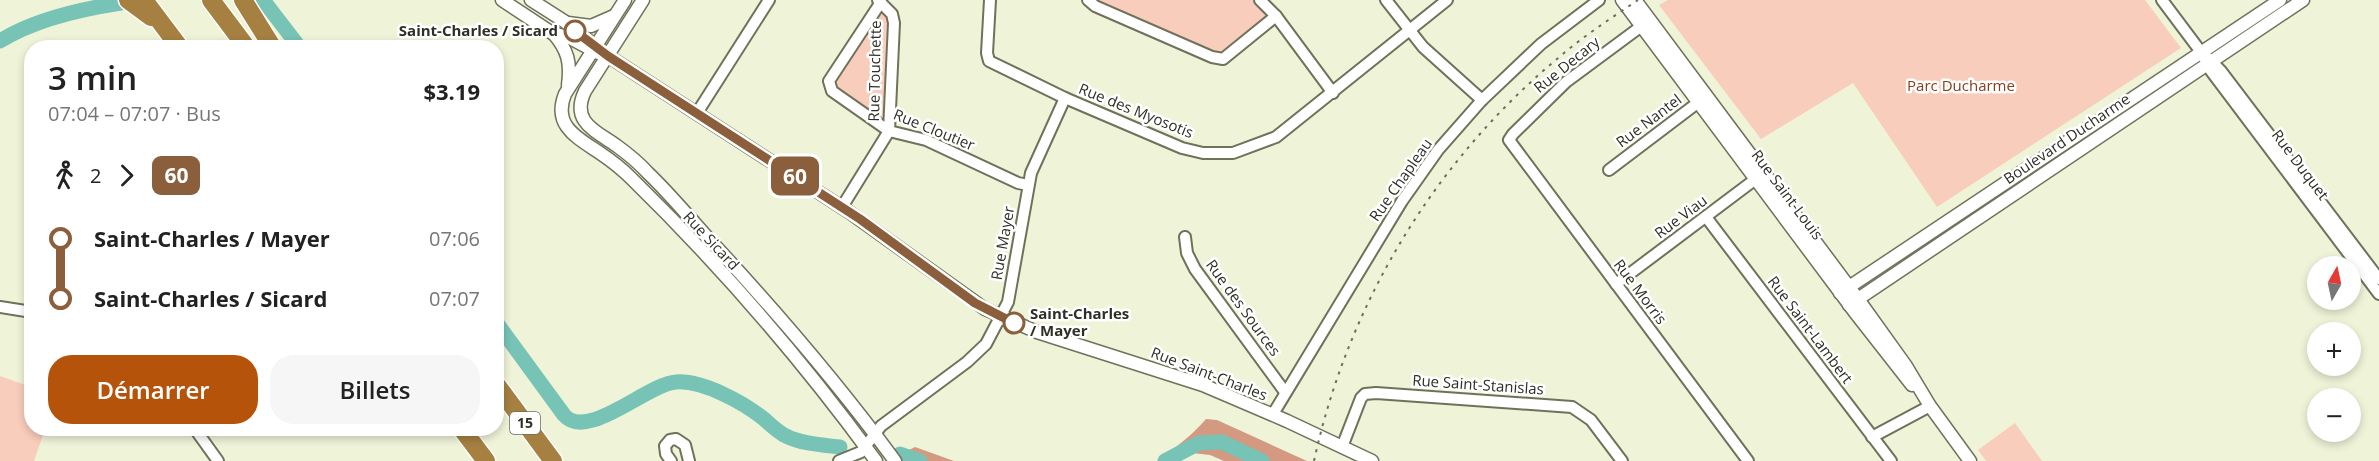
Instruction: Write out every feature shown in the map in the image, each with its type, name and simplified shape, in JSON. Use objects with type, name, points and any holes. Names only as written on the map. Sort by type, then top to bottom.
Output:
[{"type":"highway","points":[[128,0],[164,27]]},
{"type":"highway","points":[[144,0],[174,40]]},
{"type":"highway","points":[[211,0],[241,40]]},
{"type":"highway","points":[[243,0],[268,40]]},
{"type":"highway","name":"15","points":[[504,395],[553,461]]},
{"type":"highway","points":[[467,436],[486,461]]},
{"type":"street","name":"Rue Saint-Charles","points":[[502,0],[552,33],[608,56],[842,207],[959,292],[1001,317],[1049,337],[1191,381],[1273,414],[1372,461]]},
{"type":"street","name":"Rue Saint-Charles","points":[[531,0],[564,21],[594,49]]},
{"type":"street","name":"Rue Sicard","points":[[625,0],[568,89],[562,102],[565,123],[570,131],[624,172],[760,315],[808,372],[876,461]]},
{"type":"street","name":"Rue Sicard","points":[[643,0],[583,95],[581,108],[584,120],[592,130],[636,161],[771,305],[832,377],[895,461]]},
{"type":"street","points":[[697,113],[768,0]]},
{"type":"street","name":"Rue des Myosotis","points":[[990,0],[987,53],[989,61],[1065,98],[1182,148],[1209,153],[1233,153],[1276,137],[1447,0]]},
{"type":"street","points":[[1088,0],[1101,9],[1212,57],[1223,59],[1276,16]]},
{"type":"street","points":[[1260,0],[1276,16],[1333,93]]},
{"type":"street","points":[[1386,0],[1423,47],[1482,100]]},
{"type":"street","name":"Rue Chapleau","points":[[1273,414],[1402,201],[1438,150],[1482,100],[1541,44],[1599,0]]},
{"type":"street","name":"Rue Saint-Louis","points":[[1622,0],[1646,23],[1853,302],[1906,366],[1930,406],[1970,461]]},
{"type":"street","name":"Rue Saint-Louis","points":[[1635,0],[1646,23]]},
{"type":"street","name":"Rue Duquet","points":[[2162,0],[2379,279]]},
{"type":"street","name":"Boulevard Ducharme","points":[[1845,290],[2280,0]]},
{"type":"street","name":"Boulevard Ducharme","points":[[1853,302],[2303,0]]},
{"type":"street","name":"Rue Cloutier","points":[[880,1],[829,81],[832,91],[889,130],[926,140],[1028,185]]},
{"type":"street","name":"Rue Touchette","points":[[842,207],[889,130],[894,23],[892,14],[880,1]]},
{"type":"street","points":[[564,21],[591,26],[616,14]]},
{"type":"street","name":"Rue Decary","points":[[1509,140],[1566,82],[1646,23]]},
{"type":"street","points":[[552,33],[564,47],[568,58],[568,89]]},
{"type":"street","name":"Rue Duquet","points":[[2209,62],[2379,294]]},
{"type":"street","name":"Rue Mayer","points":[[866,446],[881,426],[975,356],[986,344],[1008,302],[1031,173],[1065,98]]},
{"type":"street","name":"Rue Nantel","points":[[1609,170],[1703,99]]},
{"type":"street","name":"Rue Morris","points":[[1509,140],[1748,461]]},
{"type":"street","name":"Rue Viau","points":[[1616,284],[1760,176]]},
{"type":"street","points":[[677,226],[688,216]]},
{"type":"street","name":"Rue Saint-Lambert","points":[[1706,217],[1891,461]]},
{"type":"street","name":"Rue des Sources","points":[[1185,237],[1187,253],[1195,269],[1285,392]]},
{"type":"street","points":[[760,315],[771,305]]},
{"type":"street","points":[[0,307],[24,311]]},
{"type":"street","name":"Rue Saint-Stanislas","points":[[1342,447],[1361,398],[1365,394],[1376,393],[1572,407],[1591,420],[1622,461]]},
{"type":"street","points":[[1872,437],[1930,406]]},
{"type":"street","points":[[200,436],[218,461]]},
{"type":"street","points":[[671,461],[665,451],[665,446],[670,440],[676,439],[685,445],[689,461]]},
{"type":"street","points":[[839,461],[854,456],[866,446]]},
{"type":"green space","points":[[1091,0],[1256,0],[1268,15],[1216,55]]},
{"type":"green space","name":"Parc Ducharme","points":[[1668,0],[2145,0],[2181,48],[1937,207],[1853,83],[1761,139],[1659,5]]},
{"type":"green space","points":[[880,11],[890,19],[885,120],[833,83]]},
{"type":"green space","points":[[0,376],[24,385],[24,436],[43,436],[34,461],[0,461]]},
{"type":"green space","points":[[2015,423],[2042,461],[1986,461],[1978,450]]},
{"type":"shaded area","points":[[1206,419],[1217,420],[1307,461],[1224,461],[1210,455],[1192,453],[1174,461],[1159,461],[1190,436]]},
{"type":"shaded area","points":[[915,447],[954,461],[914,461],[910,458],[909,450]]},
{"type":"waterway","points":[[263,0],[294,40]]},
{"type":"waterway","points":[[0,41],[43,21],[90,8],[121,3]]},
{"type":"waterway","points":[[504,333],[564,415],[574,421],[587,422],[602,417],[664,385],[687,382],[723,394],[756,413],[780,433],[792,439],[840,447]]},
{"type":"waterway","points":[[1165,461],[1199,443],[1222,442],[1262,461]]},
{"type":"waterway","points":[[900,454],[920,461]]},
{"type":"railway","points":[[1314,461],[1329,403],[1349,346],[1373,292],[1402,240],[1435,190],[1472,143],[1513,99],[1576,43],[1638,0]]},
{"type":"bus line","name":"60","points":[[575,31],[608,56],[860,219],[975,303],[1014,323]]},
{"type":"place","name":"Saint-Charles / Sicard","points":[[575,31]]},
{"type":"place","name":"Saint-Charles / Mayer","points":[[1014,323]]}]
